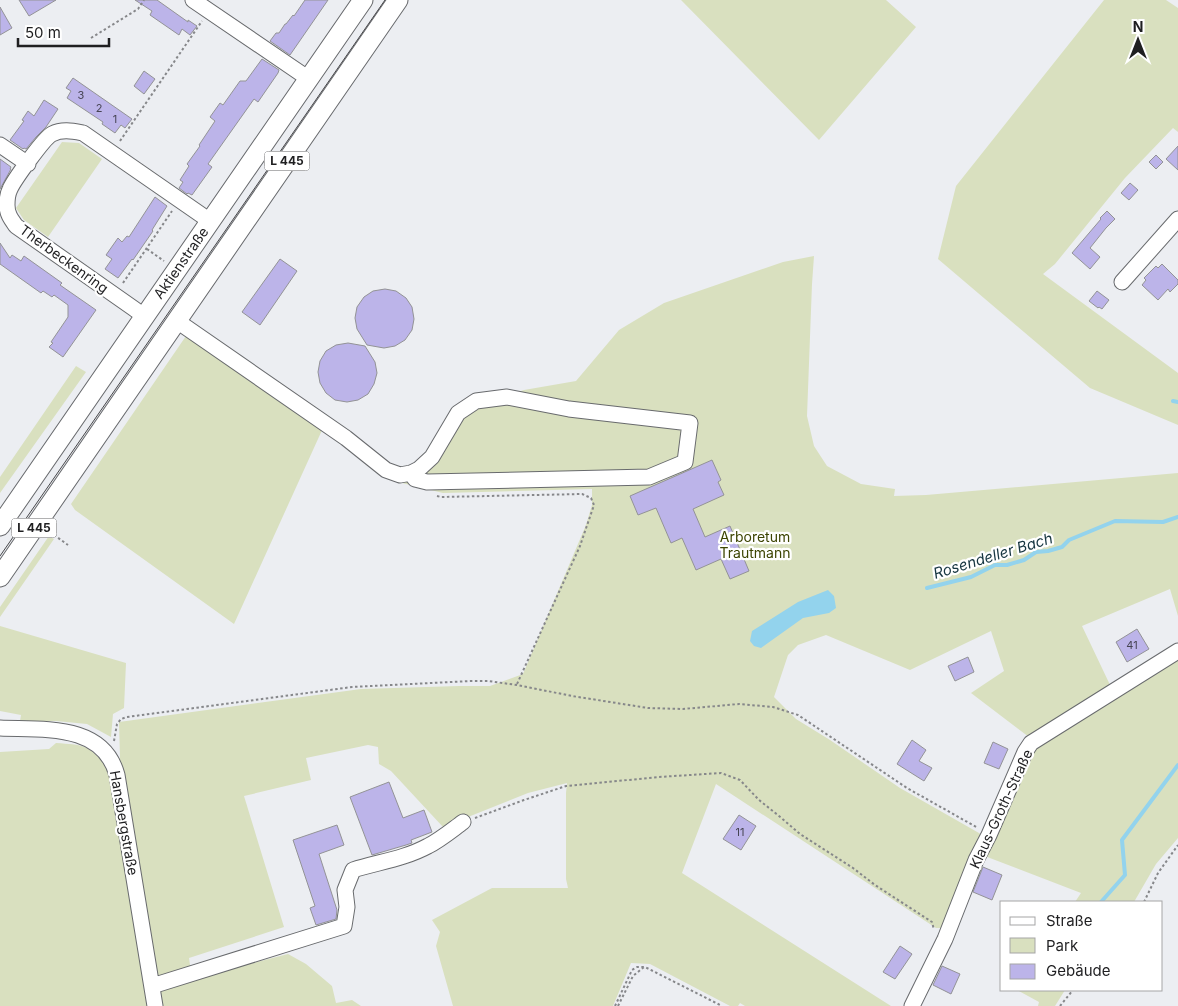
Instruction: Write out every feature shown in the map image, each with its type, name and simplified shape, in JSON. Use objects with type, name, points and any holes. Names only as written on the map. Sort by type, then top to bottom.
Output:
[{"type":"main road","name":"Aktienstraße","points":[[0,526],[363,0]]},
{"type":"main road","name":"L 445","points":[[0,577],[398,0]]},
{"type":"street","points":[[193,0],[308,79]]},
{"type":"street","name":"Therbeckenring","points":[[144,316],[16,226],[9,216],[7,203],[10,189],[50,135],[60,131],[72,131],[82,134],[210,221]]},
{"type":"street","points":[[0,145],[28,164]]},
{"type":"street","points":[[1122,282],[1178,219]]},
{"type":"street","points":[[176,321],[346,438],[386,470],[400,475],[419,469],[432,457],[458,414],[476,400],[507,397],[569,409],[690,422],[684,462],[650,477],[427,482],[415,480],[411,473]]},
{"type":"street","name":"Klaus-Groth-Straße","points":[[912,1006],[945,939],[976,860],[990,835],[1025,752],[1031,743],[1178,651]]},
{"type":"street","name":"Hansbergstraße","points":[[0,728],[68,732],[92,741],[101,747],[111,758],[118,775],[155,1006]]},
{"type":"street","points":[[152,986],[344,926],[347,907],[345,890],[353,870],[392,860],[428,846],[463,822]]},
{"type":"path","points":[[91,38],[138,9],[144,0]]},
{"type":"path","points":[[111,153],[208,11]]},
{"type":"path","points":[[115,296],[180,200]]},
{"type":"path","points":[[147,248],[164,261]]},
{"type":"path","points":[[432,495],[441,497],[582,494],[591,498],[594,506],[580,546],[517,685]]},
{"type":"path","points":[[37,524],[68,545]]},
{"type":"path","points":[[111,758],[118,724],[120,719],[127,717],[352,687],[488,681],[648,708],[683,709],[739,704],[773,706],[798,715],[907,788],[990,835]]},
{"type":"path","points":[[463,822],[566,786],[721,773],[740,780],[758,800],[800,834],[932,922],[935,932]]},
{"type":"path","points":[[1144,901],[1158,873],[1178,845]]},
{"type":"path","points":[[617,1006],[632,970],[637,967],[645,967],[722,1006]]},
{"type":"path","points":[[617,1006],[632,976],[645,967]]},
{"type":"path","points":[[1060,1006],[1072,991]]},
{"type":"green space","points":[[681,0],[886,0],[916,27],[819,140]]},
{"type":"green space","points":[[1104,0],[1166,0],[1178,8],[1178,132],[1173,128],[1125,178],[1055,264],[1043,274],[1178,373],[1178,425],[1090,388],[938,259],[956,186]]},
{"type":"green space","points":[[62,142],[79,143],[102,159],[48,237],[24,220],[16,208]]},
{"type":"green space","name":"Arboretum Trautmann","points":[[814,256],[807,416],[814,446],[827,466],[861,484],[895,489],[894,496],[926,495],[1178,473],[1178,616],[1170,589],[1082,626],[1111,687],[1029,737],[971,693],[1004,671],[991,631],[910,670],[826,635],[798,645],[788,655],[774,697],[796,719],[900,788],[986,837],[945,928],[936,928],[716,784],[682,873],[891,1006],[745,1006],[740,1003],[738,1006],[730,1006],[650,964],[631,963],[613,1006],[453,1006],[436,946],[440,932],[432,920],[492,888],[568,888],[566,879],[567,783],[528,793],[443,827],[391,771],[379,764],[378,747],[368,745],[306,758],[311,780],[244,796],[284,927],[189,958],[192,979],[288,954],[306,964],[332,986],[336,1003],[352,1000],[361,1006],[0,1006],[0,752],[49,749],[56,743],[73,744],[89,749],[105,764],[120,758],[119,722],[361,689],[490,686],[523,674],[586,525],[592,505],[592,489],[443,493],[398,482],[423,473],[459,421],[477,405],[524,390],[576,381],[619,330],[664,303],[783,262]]},
{"type":"green space","points":[[186,336],[316,420],[323,428],[234,624],[75,510],[71,504]]},
{"type":"green space","points":[[76,366],[86,372],[0,493],[0,477]]},
{"type":"green space","points":[[49,536],[54,539],[0,617],[0,607]]},
{"type":"green space","points":[[0,626],[126,663],[124,708],[113,714],[111,737],[87,724],[56,721],[20,721],[21,715],[0,711]]},
{"type":"green space","points":[[1178,654],[1178,838],[1156,864],[1135,901],[1076,901],[1081,893],[982,855],[1037,743]]},
{"type":"green space","points":[[1019,991],[1064,991],[1055,1006],[1038,1006],[1039,1002]]},
{"type":"water","points":[[828,590],[834,596],[836,608],[829,613],[803,618],[761,648],[754,646],[750,641],[752,631],[798,602]]},
{"type":"building","points":[[19,0],[56,0],[29,16]]},
{"type":"building","points":[[135,0],[157,0],[188,22],[188,20],[197,26],[190,35],[182,29],[179,35],[150,15],[152,11]]},
{"type":"building","points":[[305,0],[328,0],[290,55],[270,41],[294,16]]},
{"type":"building","points":[[0,7],[12,28],[0,35]]},
{"type":"building","points":[[262,59],[279,70],[278,73],[258,102],[254,99],[208,164],[212,167],[192,195],[187,194],[179,188],[183,182],[180,180],[189,166],[187,164],[215,121],[210,117],[220,103],[223,105],[240,81],[246,81]]},
{"type":"building","points":[[144,71],[155,79],[144,94],[134,86]]},
{"type":"building","points":[[73,78],[132,119],[125,128],[121,125],[115,133],[102,124],[103,122],[67,98],[71,91],[66,88]]},
{"type":"building","points":[[44,100],[58,109],[46,127],[26,149],[23,149],[10,140],[24,121],[22,120],[28,111],[34,116]]},
{"type":"building","points":[[1178,146],[1178,170],[1166,159]]},
{"type":"building","points":[[1156,155],[1163,162],[1156,169],[1149,162]]},
{"type":"building","points":[[0,159],[11,169],[0,189]]},
{"type":"building","points":[[1130,183],[1138,190],[1129,200],[1121,193]]},
{"type":"building","points":[[155,197],[167,206],[153,231],[118,278],[105,269],[112,259],[106,255],[118,238],[122,242],[127,236],[129,237]]},
{"type":"building","points":[[1107,211],[1115,219],[1090,248],[1100,257],[1090,269],[1072,253]]},
{"type":"building","points":[[0,243],[10,258],[12,255],[21,261],[24,256],[62,283],[60,285],[96,310],[63,357],[49,347],[68,317],[68,305],[54,295],[52,297],[43,291],[41,293],[0,264]]},
{"type":"building","points":[[280,259],[297,271],[260,325],[242,312]]},
{"type":"building","points":[[1162,264],[1178,280],[1178,284],[1170,292],[1168,289],[1158,300],[1142,285],[1146,280],[1144,278],[1156,266],[1158,268]]},
{"type":"building","points":[[385,289],[396,291],[406,298],[412,307],[414,319],[412,330],[405,340],[395,346],[384,348],[367,345],[357,329],[355,318],[357,307],[364,297],[373,291]]},
{"type":"building","points":[[1097,291],[1109,300],[1102,309],[1089,301]]},
{"type":"building","points":[[348,343],[365,346],[375,362],[377,373],[374,384],[368,394],[358,400],[347,402],[335,400],[326,393],[320,383],[318,372],[320,361],[326,351],[336,345]]},
{"type":"building","points":[[712,460],[721,480],[718,482],[724,495],[693,509],[705,537],[730,526],[749,571],[730,579],[721,559],[696,570],[682,538],[671,543],[656,508],[638,515],[630,496]]},
{"type":"building","points":[[1137,629],[1149,649],[1127,662],[1116,642]]},
{"type":"building","points":[[968,657],[974,672],[955,681],[948,666]]},
{"type":"building","points":[[912,740],[926,750],[919,761],[932,768],[924,781],[897,764]]},
{"type":"building","points":[[993,742],[1008,749],[999,769],[984,763]]},
{"type":"building","points":[[389,782],[403,818],[424,810],[432,832],[411,840],[412,843],[372,855],[350,797]]},
{"type":"building","points":[[739,815],[756,826],[741,850],[723,839]]},
{"type":"building","points":[[337,825],[344,845],[319,854],[337,910],[336,919],[316,925],[310,908],[315,906],[293,840]]},
{"type":"building","points":[[983,867],[1002,875],[992,900],[973,892]]},
{"type":"building","points":[[900,946],[912,954],[895,979],[883,972]]},
{"type":"building","points":[[942,966],[960,974],[951,994],[933,985]]},
{"type":"waterway","points":[[1173,401],[1178,402]]},
{"type":"waterway","name":"Rosendeller Bach","points":[[927,588],[971,577],[995,565],[1007,565],[1024,560],[1036,552],[1062,547],[1069,540],[1115,521],[1163,522],[1178,517]]},
{"type":"waterway","points":[[1102,901],[1125,875],[1122,840],[1178,765]]},
{"type":"tram line","points":[[0,556],[385,0]]}]
